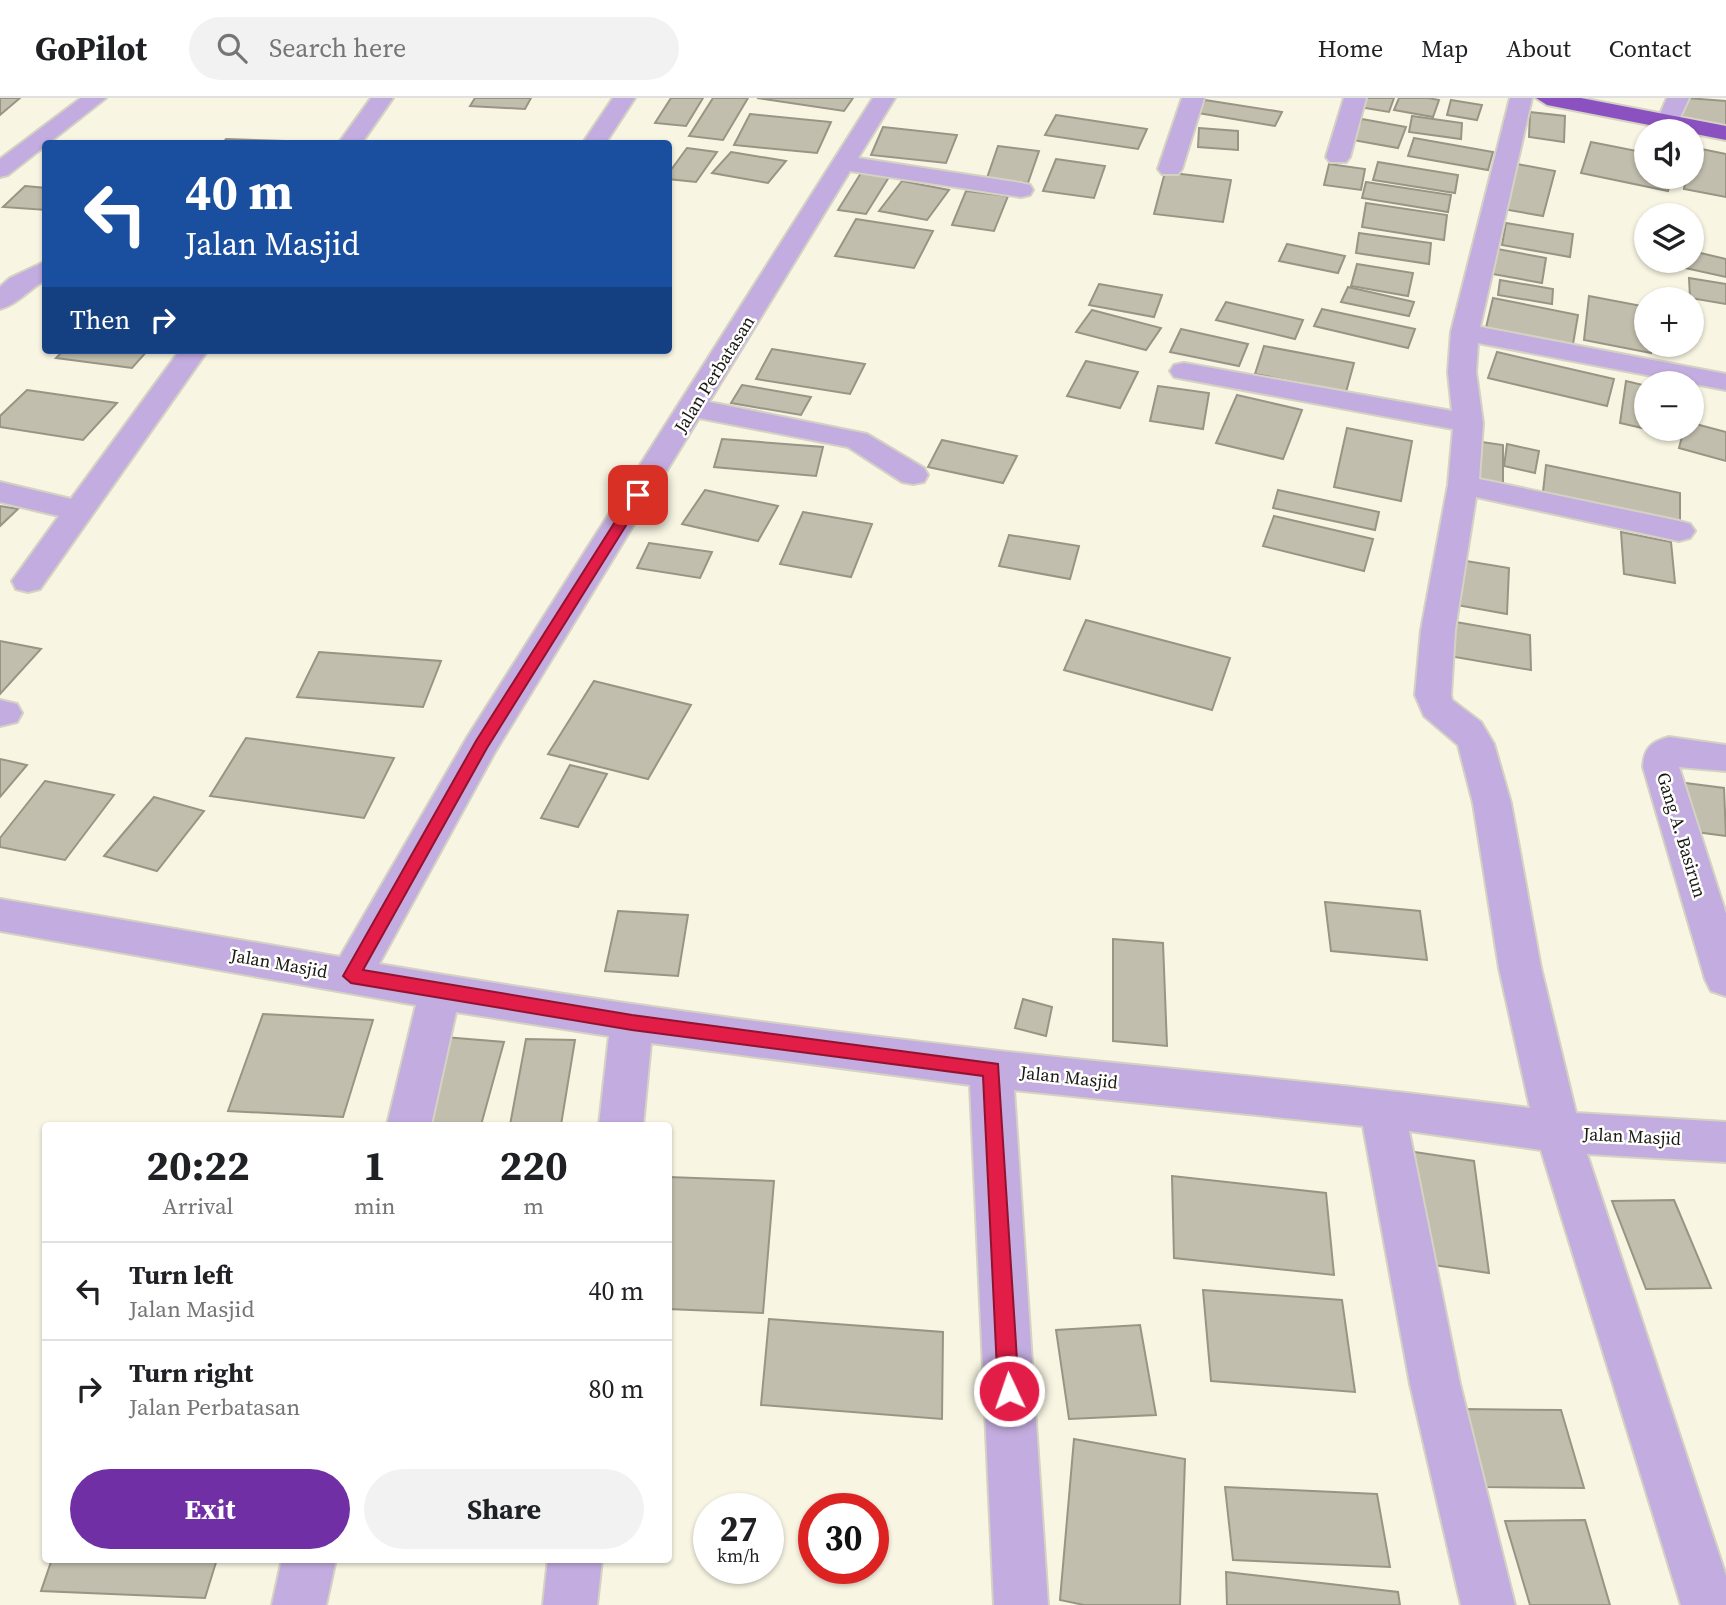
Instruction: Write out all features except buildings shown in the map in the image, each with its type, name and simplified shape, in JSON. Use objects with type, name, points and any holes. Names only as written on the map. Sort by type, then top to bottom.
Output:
[{"type":"highway","points":[[1547,98],[1657,119]]},
{"type":"highway","points":[[1704,129],[1726,134]]},
{"type":"street","points":[[0,170],[96,98]]},
{"type":"street","points":[[352,140],[382,98]]},
{"type":"street","points":[[596,140],[624,98]]},
{"type":"street","name":"Jalan Perbatasan","points":[[351,976],[481,745],[884,98]]},
{"type":"street","points":[[1170,169],[1193,98]]},
{"type":"street","points":[[1338,157],[1355,98]]},
{"type":"street","points":[[1521,98],[1494,221],[1465,332],[1462,372],[1468,423],[1463,485],[1440,617],[1433,695],[1437,707],[1468,731],[1476,744],[1492,803],[1520,968],[1558,1132],[1708,1605]]},
{"type":"street","points":[[1669,119],[1678,98]]},
{"type":"street","points":[[845,163],[1021,190]]},
{"type":"street","points":[[0,301],[19,284],[42,271]]},
{"type":"street","points":[[1465,332],[1726,382]]},
{"type":"street","points":[[29,581],[191,354]]},
{"type":"street","points":[[1184,370],[1468,423]]},
{"type":"street","points":[[693,408],[857,440],[912,475]]},
{"type":"street","points":[[1463,485],[1679,531]]},
{"type":"street","points":[[0,492],[79,510]]},
{"type":"street","name":"Gang A. Basirun","points":[[1726,758],[1669,750],[1661,754],[1661,767],[1726,979]]},
{"type":"street","name":"Jalan Masjid","points":[[0,915],[440,992],[632,1022],[991,1069],[1382,1108],[1558,1132],[1726,1142]]},
{"type":"street","points":[[411,1122],[440,992]]},
{"type":"street","points":[[621,1122],[632,1022]]},
{"type":"street","points":[[991,1069],[1021,1605]]},
{"type":"street","points":[[1382,1108],[1435,1384],[1488,1605]]},
{"type":"street","points":[[299,1605],[308,1563]]},
{"type":"street","points":[[570,1605],[575,1563]]},
{"type":"route","points":[[638,495],[481,745],[351,976],[632,1022],[991,1069],[1009,1391]]}]
